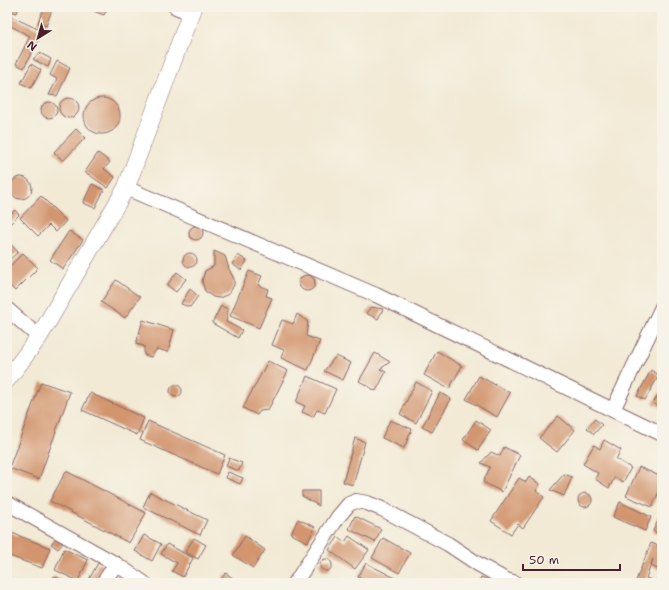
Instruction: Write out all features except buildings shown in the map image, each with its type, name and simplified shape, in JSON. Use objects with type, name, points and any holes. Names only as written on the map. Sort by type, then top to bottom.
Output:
[{"type":"street","points":[[7,380],[39,337],[126,188],[187,9]]},
{"type":"street","points":[[126,188],[376,295],[662,434]]},
{"type":"street","points":[[613,410],[662,307]]},
{"type":"street","points":[[7,310],[39,337]]},
{"type":"street","points":[[296,583],[338,516],[349,504],[356,501],[367,502],[382,509],[448,544],[506,580],[516,583]]},
{"type":"street","points":[[7,503],[116,564],[144,583]]},
{"type":"street","points":[[103,583],[116,564]]}]
